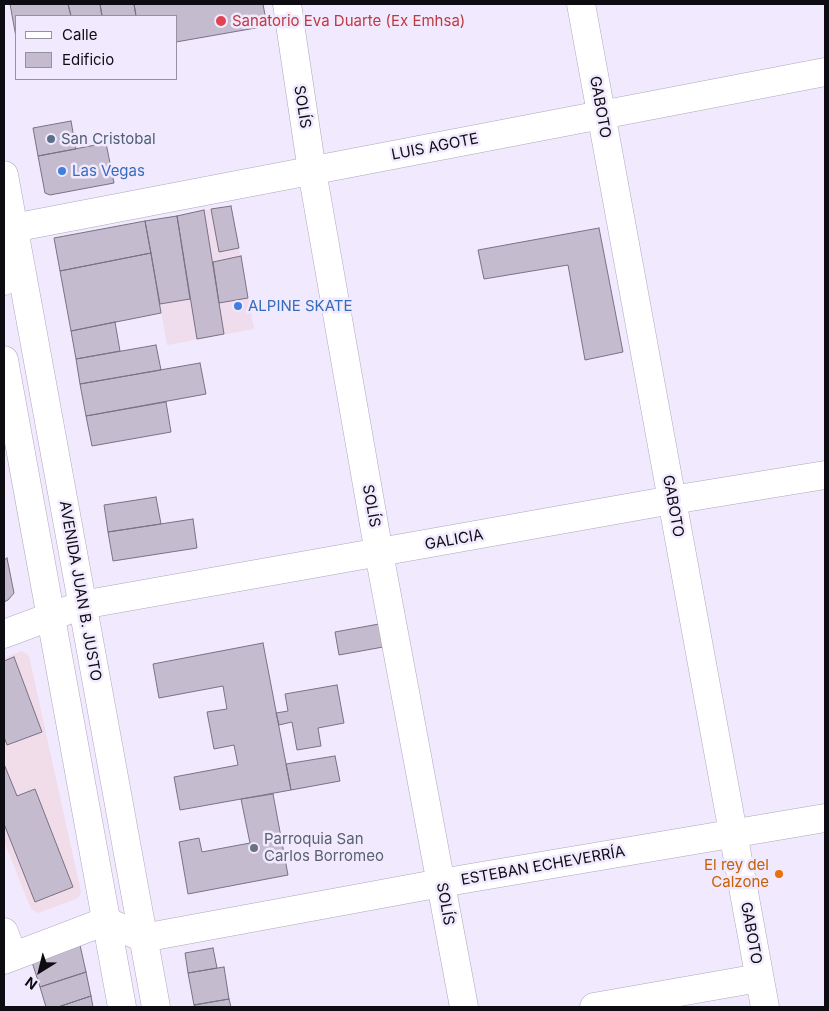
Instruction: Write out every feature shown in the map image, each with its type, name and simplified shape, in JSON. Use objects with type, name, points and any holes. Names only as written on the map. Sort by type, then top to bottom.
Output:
[{"type":"street","name":"SOLÍS","points":[[287,4],[312,171],[379,553],[464,1007]]},
{"type":"street","name":"GABOTO","points":[[581,4],[765,1007]]},
{"type":"street","name":"LUIS AGOTE","points":[[14,228],[825,72]]},
{"type":"street","name":"AVENIDA JUAN B. JUSTO","points":[[4,175],[156,1007]]},
{"type":"street","points":[[4,281],[14,228]]},
{"type":"street","points":[[4,360],[122,1007]]},
{"type":"street","name":"GALICIA","points":[[4,634],[82,605],[672,500],[825,475]]},
{"type":"street","name":"ESTEBAN ECHEVERRÍA","points":[[143,938],[441,883],[825,818]]},
{"type":"street","points":[[7,949],[106,921],[143,938]]},
{"type":"street","points":[[594,1007],[759,978]]},
{"type":"shaded area","points":[[231,206],[254,329],[167,345],[145,221]]},
{"type":"shaded area","points":[[22,651],[29,656],[81,892],[78,898],[38,913],[31,909],[4,841],[4,658]]},
{"type":"building","points":[[10,4],[68,4],[71,15],[15,15],[15,32]]},
{"type":"building","points":[[68,4],[100,4],[102,15],[71,15]]},
{"type":"building","points":[[100,4],[134,4],[136,15],[102,15]]},
{"type":"building","name":"Sanatorio Eva Duarte (Ex Emhsa)","points":[[134,4],[263,4],[267,26],[178,42],[178,15],[136,15]]},
{"type":"building","points":[[71,121],[76,149],[38,156],[33,128]]},
{"type":"building","points":[[106,143],[114,183],[50,195],[45,193],[38,156]]},
{"type":"building","points":[[231,206],[239,248],[219,252],[211,209]]},
{"type":"building","points":[[204,210],[224,334],[197,339],[177,216]]},
{"type":"building","points":[[177,216],[190,299],[160,304],[145,221]]},
{"type":"building","points":[[145,221],[151,253],[60,271],[54,238]]},
{"type":"building","points":[[599,228],[623,352],[585,360],[568,265],[484,279],[478,250]]},
{"type":"building","points":[[151,253],[161,313],[71,331],[60,271]]},
{"type":"building","points":[[241,256],[248,298],[219,303],[213,262]]},
{"type":"building","points":[[115,322],[120,351],[76,359],[71,331]]},
{"type":"building","points":[[156,345],[161,370],[80,384],[76,359]]},
{"type":"building","points":[[200,363],[206,394],[86,416],[80,384]]},
{"type":"building","points":[[166,402],[171,432],[92,446],[86,416]]},
{"type":"building","points":[[156,497],[161,524],[108,532],[104,505]]},
{"type":"building","points":[[193,519],[197,548],[113,561],[108,532]]},
{"type":"building","points":[[7,558],[14,593],[4,602],[4,560]]},
{"type":"building","points":[[379,624],[383,647],[339,655],[335,632]]},
{"type":"building","points":[[263,643],[291,790],[180,810],[174,777],[238,765],[234,745],[214,749],[207,712],[227,709],[223,686],[159,698],[153,664]]},
{"type":"building","points":[[14,657],[42,732],[7,745],[4,737],[4,661]]},
{"type":"building","points":[[337,685],[344,723],[318,728],[321,746],[297,750],[292,722],[279,725],[276,713],[288,711],[285,694]]},
{"type":"building","points":[[335,756],[340,781],[291,790],[286,764]]},
{"type":"building","points":[[4,764],[17,796],[35,789],[73,887],[35,902],[4,824]]},
{"type":"building","name":"Parroquia San Carlos Borromeo","points":[[273,794],[288,875],[188,894],[179,842],[199,838],[202,852],[250,843],[241,799]]},
{"type":"building","points":[[80,945],[86,972],[40,987],[32,962]]},
{"type":"building","points":[[213,948],[217,968],[188,973],[185,953]]},
{"type":"building","points":[[224,967],[229,999],[194,1005],[188,973]]},
{"type":"building","points":[[86,972],[91,996],[58,1007],[46,1007],[40,987]]},
{"type":"building","points":[[91,996],[93,1007],[58,1007]]},
{"type":"building","points":[[229,999],[231,1007],[195,1007],[194,1005]]},
{"type":"place","name":"Sanatorio Eva Duarte (Ex Emhsa)","points":[[221,21]]},
{"type":"place","name":"San Cristobal","points":[[51,139]]},
{"type":"place","name":"Las Vegas","points":[[62,171]]},
{"type":"place","name":"ALPINE SKATE","points":[[238,306]]},
{"type":"place","name":"Parroquia San Carlos Borromeo","points":[[254,848]]},
{"type":"place","name":"El rey del Calzone","points":[[779,874]]}]
